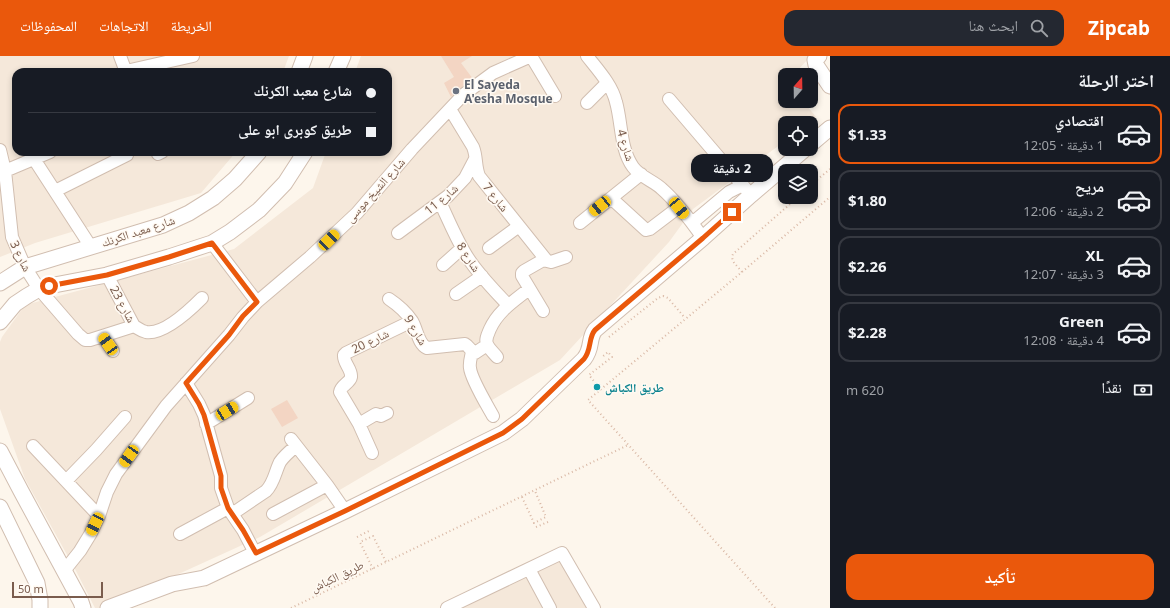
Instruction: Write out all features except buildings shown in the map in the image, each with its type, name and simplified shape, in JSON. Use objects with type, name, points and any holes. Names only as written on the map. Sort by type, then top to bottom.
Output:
[{"type":"street","points":[[120,56],[124,68]]},
{"type":"street","points":[[143,68],[193,56]]},
{"type":"street","points":[[300,68],[304,56]]},
{"type":"street","points":[[338,68],[343,56]]},
{"type":"street","points":[[531,56],[555,96]]},
{"type":"street","name":"شارع الشيخ موسى","points":[[64,571],[80,551],[91,533],[99,516],[107,492],[116,474],[166,406],[229,335],[243,316],[357,213],[463,95],[493,73],[531,56]]},
{"type":"street","name":"شارع 4","points":[[587,56],[613,92],[625,149],[633,168],[662,188],[703,238]]},
{"type":"street","points":[[819,56],[815,60],[816,65],[830,86]]},
{"type":"street","points":[[587,103],[607,83]]},
{"type":"street","points":[[669,99],[747,190]]},
{"type":"street","name":"شارع 7","points":[[450,109],[476,153],[475,164],[479,176],[545,259]]},
{"type":"street","points":[[818,138],[830,128]]},
{"type":"street","name":"شارع 3","points":[[0,150],[3,168],[6,236],[39,289],[78,334],[86,340],[103,336]]},
{"type":"street","points":[[3,168],[41,156]]},
{"type":"street","points":[[55,192],[123,156]]},
{"type":"street","name":"شارع معبد الكرنك","points":[[0,283],[25,267],[163,225],[190,213],[214,198],[235,180],[256,156]]},
{"type":"street","points":[[0,322],[15,304],[39,289],[107,275],[212,243],[230,232],[259,210],[285,183],[302,156]]},
{"type":"street","points":[[108,608],[172,584],[204,578],[345,511],[503,433],[522,419],[587,355],[592,334],[595,330],[703,238],[747,190],[795,156]]},
{"type":"street","name":"شارع 11","points":[[398,233],[448,196],[465,178],[476,158]]},
{"type":"street","points":[[34,159],[91,247]]},
{"type":"street","points":[[580,223],[641,174]]},
{"type":"street","points":[[692,223],[729,192],[747,190]]},
{"type":"street","points":[[611,198],[646,230],[650,229],[679,208]]},
{"type":"street","name":"شارع 8","points":[[440,202],[462,248],[482,276],[508,305]]},
{"type":"street","points":[[489,248],[519,226]]},
{"type":"street","points":[[212,243],[257,302]]},
{"type":"street","points":[[443,265],[462,248]]},
{"type":"street","points":[[542,310],[523,279],[522,273],[545,259],[551,262],[566,257]]},
{"type":"street","name":"شارع 23","points":[[107,275],[134,326],[146,332],[159,330],[179,319],[202,298]]},
{"type":"street","points":[[456,294],[482,276]]},
{"type":"street","points":[[497,357],[486,340],[492,324],[508,305],[529,289]]},
{"type":"street","name":"شارع 9","points":[[389,299],[406,312],[412,321],[422,345],[427,348],[465,344],[472,352]]},
{"type":"street","name":"شارع 20","points":[[372,453],[359,424],[340,392],[351,376],[344,361],[344,355],[412,321]]},
{"type":"street","points":[[113,351],[103,336],[134,326]]},
{"type":"street","points":[[488,345],[477,352],[472,352],[470,368],[472,376],[493,416]]},
{"type":"street","points":[[186,383],[199,404],[206,424],[221,476],[221,488],[230,511],[256,553]]},
{"type":"street","points":[[206,424],[248,398]]},
{"type":"street","points":[[359,424],[376,414],[381,416],[387,413]]},
{"type":"street","points":[[66,481],[125,417]]},
{"type":"street","points":[[180,534],[230,511],[266,492],[273,482],[280,462],[293,442],[345,511]]},
{"type":"street","points":[[33,446],[99,516]]},
{"type":"street","points":[[0,451],[6,476],[64,571],[83,608]]},
{"type":"street","points":[[273,514],[326,485]]},
{"type":"street","points":[[0,507],[37,583],[40,596],[40,608]]},
{"type":"street","points":[[447,608],[562,553],[594,608]]},
{"type":"street","points":[[529,568],[550,608]]},
{"type":"path","points":[[818,180],[830,169]]},
{"type":"path","points":[[775,608],[588,400],[830,197]]},
{"type":"path","points":[[742,272],[732,261],[734,252],[790,204]]},
{"type":"path","points":[[604,342],[658,298],[663,296],[668,298],[686,319]]},
{"type":"path","points":[[598,360],[608,352],[612,357],[589,375],[601,390]]},
{"type":"path","name":"طريق الكباش","points":[[291,608],[629,445]]},
{"type":"path","points":[[522,497],[534,523],[546,517],[535,491]]},
{"type":"path","points":[[540,520],[542,525]]},
{"type":"path","points":[[536,527],[548,522]]},
{"type":"path","points":[[357,537],[371,530]]},
{"type":"path","points":[[364,534],[366,539]]},
{"type":"path","points":[[373,569],[360,542],[373,536],[386,562]]},
{"type":"shaded area","points":[[0,56],[289,56],[284,68],[12,68],[12,156],[233,156],[201,193],[35,243],[0,257]]},
{"type":"shaded area","points":[[361,56],[811,56],[800,68],[778,68],[778,108],[809,108],[815,116],[778,116],[778,146],[693,209],[669,242],[560,360],[260,537],[104,608],[95,608],[25,479],[0,409],[0,342],[2,337],[25,305],[234,249],[313,188],[325,156],[392,156],[392,68],[356,68]]},
{"type":"shaded area","points":[[563,549],[600,608],[452,608],[497,577]]},
{"type":"place","name":"El Sayeda A'esha Mosque","points":[[456,91]]},
{"type":"place","name":"طريق الكباش","points":[[597,387]]},
{"type":"route","points":[[49,286],[107,275],[212,243],[257,302],[243,316],[229,335],[186,383],[204,415],[221,476],[220,485],[228,508],[256,553],[503,433],[522,419],[584,359],[589,352],[591,336],[595,330],[732,212]]}]
